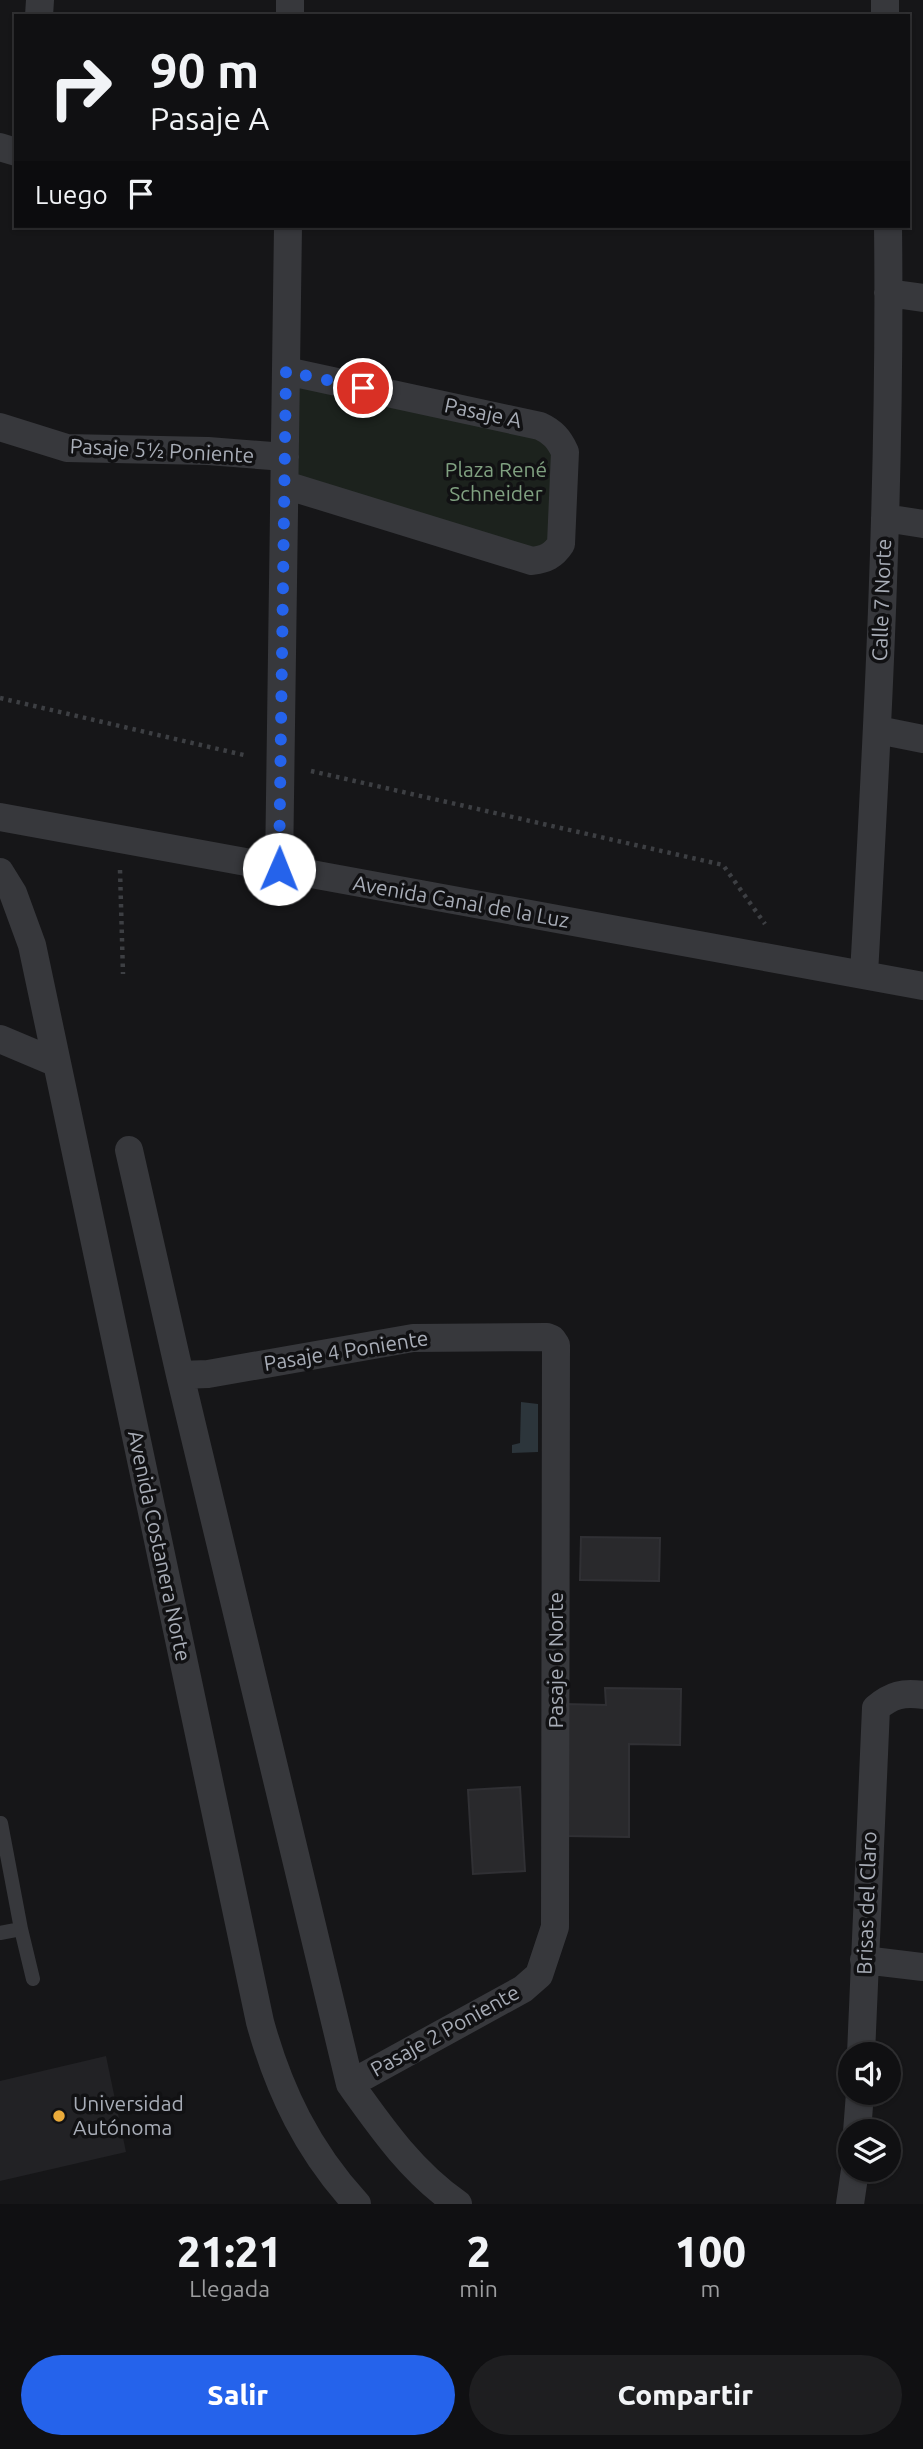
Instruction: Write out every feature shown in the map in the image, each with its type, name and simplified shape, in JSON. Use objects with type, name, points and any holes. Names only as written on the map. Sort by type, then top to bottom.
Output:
[{"type":"street","points":[[279,869],[288,228]]},
{"type":"street","name":"Calle 7 Norte","points":[[864,974],[878,730],[885,518],[888,228]]},
{"type":"street","points":[[888,293],[923,298]]},
{"type":"street","name":"Pasaje A","points":[[285,485],[532,561],[546,559],[554,554],[561,544],[565,452],[551,430],[286,371]]},
{"type":"street","name":"Pasaje 5½ Poniente","points":[[0,428],[67,448],[208,451],[285,457]]},
{"type":"street","points":[[885,518],[923,524]]},
{"type":"street","points":[[878,730],[923,739]]},
{"type":"street","name":"Avenida Canal de la Luz","points":[[0,817],[923,986]]},
{"type":"street","name":"Avenida Costanera Norte","points":[[0,872],[13,893],[32,945],[260,2021],[282,2089],[297,2122],[318,2155],[357,2204]]},
{"type":"street","points":[[0,1039],[57,1063]]},
{"type":"street","points":[[129,1150],[180,1375],[350,2084],[393,2144],[435,2188],[458,2204]]},
{"type":"street","name":"Pasaje 4 Poniente","points":[[180,1375],[208,1374],[413,1338],[537,1337],[555,1342]]},
{"type":"street","name":"Pasaje 6 Norte","points":[[538,1975],[555,1927],[555,1342]]},
{"type":"street","name":"Brisas del Claro","points":[[861,2042],[876,1707],[889,1697],[906,1693],[923,1695]]},
{"type":"street","points":[[864,1960],[923,1967]]},
{"type":"street","name":"Pasaje 2 Poniente","points":[[350,2084],[523,1989],[538,1975]]},
{"type":"street","points":[[850,2204],[853,2182]]},
{"type":"lane","points":[[1,1823],[33,1979]]},
{"type":"lane","points":[[0,1933],[21,1928]]},
{"type":"path","points":[[0,698],[723,865],[791,961]]},
{"type":"path","points":[[118,840],[123,974]]},
{"type":"shaded area","points":[[521,1402],[538,1404],[538,1452],[512,1453],[512,1445],[520,1443]]},
{"type":"shaded area","name":"Universidad Autónoma","points":[[106,2056],[126,2152],[0,2181],[0,2081]]},
{"type":"green space","name":"Plaza René Schneider","points":[[286,371],[551,431],[554,554],[285,485]]},
{"type":"building","points":[[581,1537],[660,1538],[659,1581],[580,1580]]},
{"type":"building","points":[[605,1688],[681,1689],[680,1745],[629,1744],[629,1837],[565,1836],[565,1704],[606,1705]]},
{"type":"building","points":[[520,1787],[525,1871],[473,1874],[468,1790]]},
{"type":"place","name":"Universidad Autónoma","points":[[59,2116]]},
{"type":"route","points":[[279,869],[286,371],[363,388]]}]
